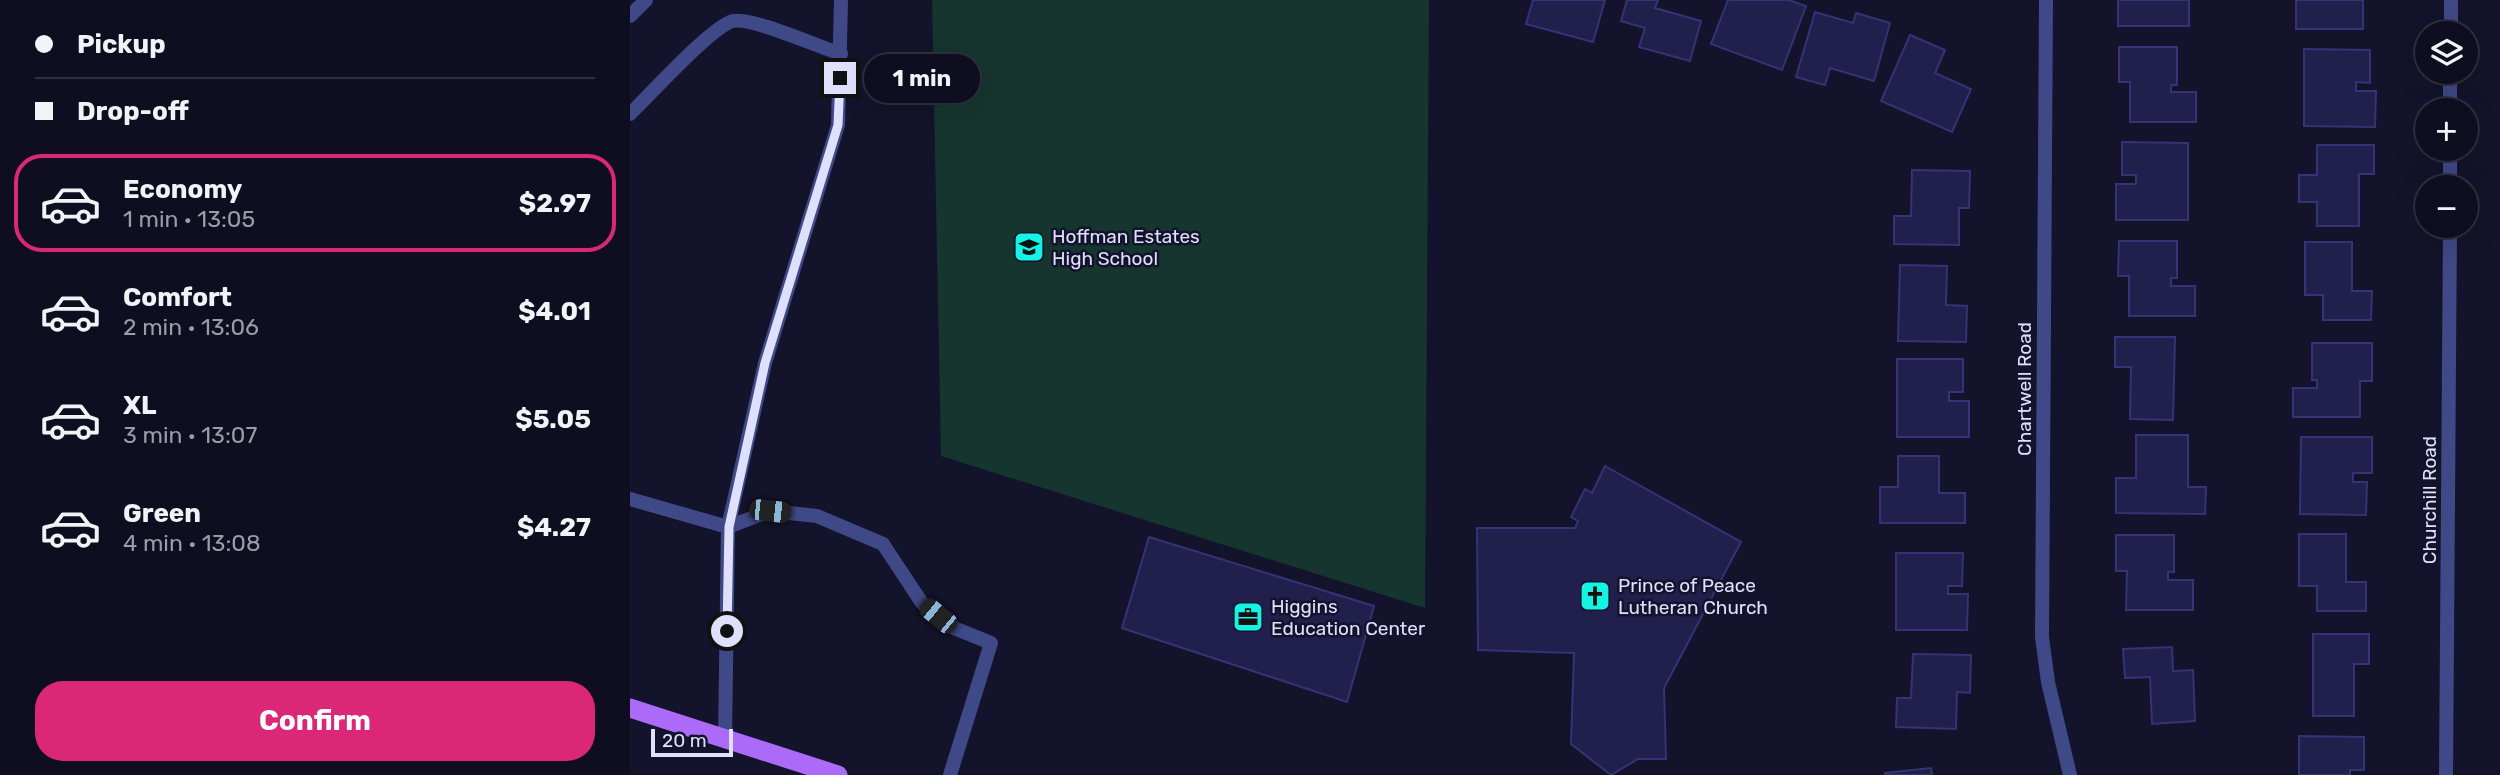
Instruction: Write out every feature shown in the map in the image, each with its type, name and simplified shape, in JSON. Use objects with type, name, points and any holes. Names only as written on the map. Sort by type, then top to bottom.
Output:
[{"type":"main road","points":[[630,708],[838,775]]},
{"type":"street","points":[[630,16],[646,0]]},
{"type":"street","points":[[725,739],[729,527],[765,363],[838,125],[841,0]]},
{"type":"street","name":"Chartwell Road","points":[[2046,0],[2042,637],[2048,682],[2070,775]]},
{"type":"street","points":[[2451,0],[2451,21]]},
{"type":"street","points":[[630,114],[713,34],[733,21],[751,22],[841,54]]},
{"type":"street","name":"Churchill Road","points":[[2446,775],[2450,238]]},
{"type":"street","points":[[630,499],[729,527],[770,511],[817,516],[883,544],[922,603],[954,628],[991,643],[950,775]]},
{"type":"green space","points":[[932,0],[1429,0],[1425,608],[941,456]]},
{"type":"building","points":[[1533,0],[1605,0],[1593,42],[1526,24]]},
{"type":"building","points":[[1627,0],[1658,0],[1655,8],[1701,21],[1690,61],[1639,47],[1645,28],[1621,21]]},
{"type":"building","points":[[1728,0],[1789,0],[1806,6],[1782,70],[1711,44]]},
{"type":"building","points":[[2118,0],[2189,0],[2189,26],[2118,26]]},
{"type":"building","points":[[2296,0],[2363,0],[2363,29],[2296,29]]},
{"type":"building","points":[[1815,12],[1853,23],[1856,13],[1890,23],[1874,81],[1830,68],[1825,85],[1796,77]]},
{"type":"building","points":[[1910,35],[1945,50],[1935,73],[1971,89],[1952,132],[1881,101]]},
{"type":"building","points":[[2119,47],[2177,47],[2177,85],[2171,85],[2171,92],[2196,92],[2196,122],[2130,122],[2130,82],[2119,82]]},
{"type":"building","points":[[2304,49],[2370,50],[2370,83],[2356,82],[2356,91],[2376,91],[2375,127],[2304,126]]},
{"type":"building","points":[[2122,142],[2188,143],[2188,220],[2116,220],[2116,184],[2136,184],[2136,175],[2122,175]]},
{"type":"building","points":[[2317,145],[2374,145],[2374,174],[2359,174],[2359,226],[2317,226],[2317,202],[2299,202],[2299,175],[2317,175]]},
{"type":"building","points":[[1912,170],[1970,171],[1969,208],[1959,208],[1959,245],[1894,244],[1894,216],[1911,216]]},
{"type":"building","points":[[2119,241],[2177,241],[2177,278],[2171,278],[2171,286],[2195,286],[2195,316],[2129,316],[2129,276],[2118,276]]},
{"type":"building","points":[[2305,242],[2352,242],[2352,291],[2372,291],[2371,320],[2323,320],[2323,295],[2305,295]]},
{"type":"building","points":[[1900,265],[1947,266],[1946,305],[1967,306],[1966,342],[1898,341]]},
{"type":"building","points":[[2115,337],[2175,337],[2173,420],[2130,419],[2131,367],[2115,367]]},
{"type":"building","points":[[2312,343],[2372,343],[2372,381],[2360,381],[2360,417],[2293,417],[2293,388],[2317,388],[2317,380],[2312,380]]},
{"type":"building","points":[[1897,359],[1963,359],[1963,392],[1949,392],[1949,401],[1969,401],[1969,437],[1897,437]]},
{"type":"building","points":[[2136,435],[2188,435],[2188,487],[2206,487],[2205,514],[2116,513],[2116,478],[2136,478]]},
{"type":"building","points":[[2301,437],[2372,437],[2372,473],[2353,473],[2353,482],[2367,482],[2366,515],[2300,514]]},
{"type":"building","points":[[1898,456],[1939,456],[1939,493],[1965,493],[1965,523],[1880,523],[1880,487],[1898,487]]},
{"type":"building","name":"Prince of Peace Lutheran Church","points":[[1605,466],[1741,542],[1664,688],[1666,759],[1638,759],[1611,775],[1571,744],[1574,653],[1478,650],[1477,528],[1575,528],[1578,521],[1571,517],[1585,489],[1592,493]]},
{"type":"building","points":[[2299,534],[2346,534],[2346,582],[2366,582],[2366,611],[2317,611],[2317,586],[2299,586]]},
{"type":"building","points":[[2116,535],[2174,535],[2174,572],[2168,572],[2168,580],[2193,580],[2193,610],[2126,610],[2127,571],[2116,571]]},
{"type":"building","name":"Higgins Education Center","points":[[1149,537],[1374,606],[1347,702],[1122,628]]},
{"type":"building","points":[[1896,553],[1963,553],[1962,586],[1948,586],[1948,594],[1968,594],[1967,630],[1896,630]]},
{"type":"building","points":[[2313,634],[2369,634],[2369,664],[2354,664],[2354,716],[2313,716]]},
{"type":"building","points":[[2172,647],[2173,671],[2193,670],[2195,721],[2152,724],[2150,677],[2125,678],[2123,649]]},
{"type":"building","points":[[1913,654],[1971,655],[1970,693],[1957,692],[1956,729],[1896,727],[1897,698],[1911,698]]},
{"type":"building","points":[[2299,736],[2364,737],[2364,770],[2350,770],[2350,775],[2299,775]]},
{"type":"building","points":[[1931,768],[1932,775],[1885,775],[1885,773]]},
{"type":"place","name":"Hoffman Estates High School","points":[[1029,247]]},
{"type":"place","name":"Prince of Peace Lutheran Church","points":[[1595,596]]},
{"type":"place","name":"Higgins Education Center","points":[[1248,617]]},
{"type":"route","points":[[727,631],[729,527],[765,363],[838,125],[840,78]]}]
